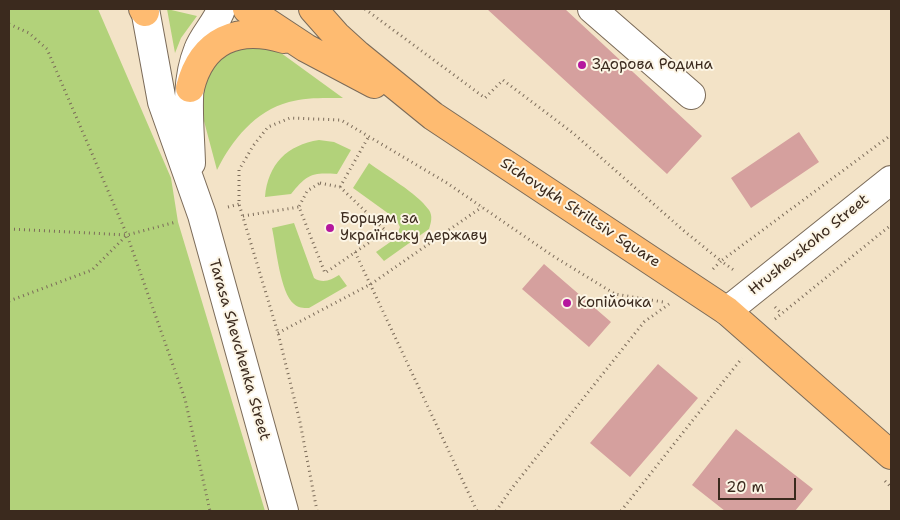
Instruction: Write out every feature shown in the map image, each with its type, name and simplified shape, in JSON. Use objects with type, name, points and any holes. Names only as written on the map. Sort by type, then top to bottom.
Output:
[{"type":"main road","name":"Sichovykh Striltsiv Square","points":[[247,9],[306,48],[433,116]]},
{"type":"main road","name":"Sichovykh Striltsiv Square","points":[[313,9],[336,35],[358,55],[433,116],[685,298],[727,311],[758,341],[891,455]]},
{"type":"main road","points":[[322,9],[337,32],[358,55]]},
{"type":"main road","points":[[190,88],[201,58],[217,44],[230,38],[262,34],[290,40],[306,48]]},
{"type":"street","name":"Tarasa Shevchenka Street","points":[[193,189],[190,88],[198,50],[221,9]]},
{"type":"street","points":[[592,9],[691,95]]},
{"type":"street","name":"Tarasa Shevchenka Street","points":[[144,10],[162,102],[172,136],[193,189],[284,511]]},
{"type":"street","name":"Hrushevskoho Street","points":[[727,311],[891,180]]},
{"type":"path","points":[[365,9],[485,98],[504,80],[573,133],[683,230],[756,288],[782,314]]},
{"type":"path","points":[[9,24],[29,33],[47,49],[127,235],[185,399],[210,511]]},
{"type":"path","points":[[317,511],[300,422],[278,332],[239,204],[240,170],[252,146],[268,127],[290,118],[311,117],[341,120],[482,207],[553,256],[615,294],[670,303]]},
{"type":"path","points":[[496,511],[512,488],[644,322],[670,303],[685,298],[722,261],[891,135]]},
{"type":"path","points":[[340,188],[369,136]]},
{"type":"path","points":[[320,183],[340,188],[386,231],[325,273],[299,207],[307,191],[320,183]]},
{"type":"path","points":[[227,208],[239,204]]},
{"type":"path","points":[[243,216],[299,207]]},
{"type":"path","points":[[278,332],[371,284],[482,207]]},
{"type":"path","points":[[9,229],[127,235],[178,222]]},
{"type":"path","points":[[621,511],[772,321],[891,225]]},
{"type":"path","points":[[9,300],[92,270],[127,235]]},
{"type":"path","points":[[354,252],[371,284],[477,511]]},
{"type":"path","points":[[734,354],[758,341]]},
{"type":"path","points":[[748,366],[758,341]]},
{"type":"path","points":[[884,481],[891,487]]},
{"type":"green space","points":[[9,9],[98,9],[171,178],[178,222],[265,511],[9,511]]},
{"type":"green space","points":[[167,9],[197,16],[181,38],[175,53]]},
{"type":"green space","points":[[270,45],[343,98],[296,100],[266,112],[237,138],[217,170],[200,106],[201,90],[224,49]]},
{"type":"green space","points":[[319,140],[334,142],[351,150],[337,174],[316,174],[301,182],[291,194],[265,197],[270,175],[281,158],[297,146]]},
{"type":"green space","points":[[369,163],[417,197],[431,215],[429,229],[384,261],[376,252],[396,238],[400,227],[396,219],[353,188]]},
{"type":"green space","points":[[294,223],[314,278],[324,281],[339,275],[347,286],[309,308],[297,306],[289,298],[282,280],[277,257],[272,228]]},
{"type":"building","points":[[487,9],[565,9],[702,136],[667,174]]},
{"type":"building","points":[[799,132],[819,162],[751,208],[731,178]]},
{"type":"building","points":[[544,264],[611,322],[589,347],[522,289]]},
{"type":"building","points":[[658,364],[698,398],[630,477],[590,443]]},
{"type":"building","points":[[736,429],[813,489],[795,511],[725,511],[692,485]]},
{"type":"place","name":"Здорова Родина","points":[[582,65]]},
{"type":"place","name":"Борцям за Українську державу","points":[[330,228]]},
{"type":"place","name":"Копійочка","points":[[567,303]]}]
